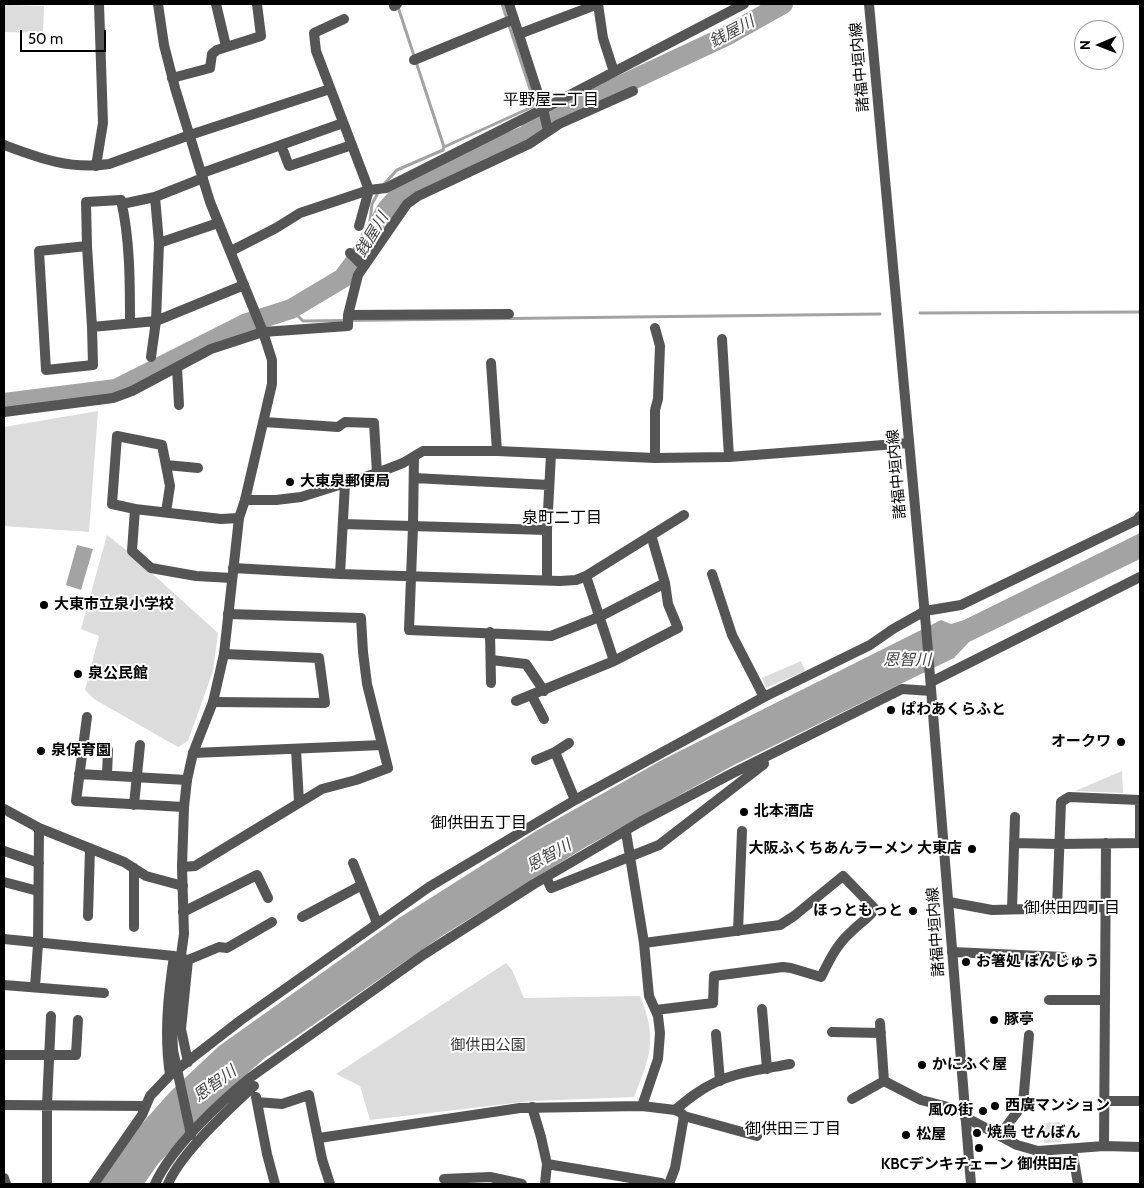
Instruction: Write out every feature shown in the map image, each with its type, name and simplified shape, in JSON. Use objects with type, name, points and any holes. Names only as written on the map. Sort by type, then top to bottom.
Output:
[{"type":"street","points":[[96,166],[103,124],[99,4]]},
{"type":"street","points":[[158,4],[164,45],[172,78],[202,176],[218,223],[263,332],[272,360],[272,384],[245,500],[239,518],[224,654],[213,702],[193,753],[184,807],[182,867],[184,934],[172,1027],[173,1050],[191,1135]]},
{"type":"street","points":[[216,4],[226,46]]},
{"type":"street","points":[[172,78],[210,68],[212,54],[217,50],[261,36],[257,4]]},
{"type":"street","points":[[510,4],[510,20],[519,34],[543,109],[548,131]]},
{"type":"street","points":[[519,34],[598,4],[603,38],[614,72]]},
{"type":"street","points":[[231,251],[276,228],[300,213],[377,189],[543,109],[744,4]]},
{"type":"street","name":"諸福中垣内線","points":[[869,4],[925,611],[971,1184]]},
{"type":"street","points":[[344,18],[314,33],[316,51],[352,145],[377,189]]},
{"type":"street","points":[[416,59],[510,20]]},
{"type":"street","points":[[4,145],[63,164],[96,166],[109,164],[330,89]]},
{"type":"street","points":[[348,320],[358,275],[407,204],[418,196],[529,144],[559,124],[633,91]]},
{"type":"street","points":[[122,204],[155,197],[202,176],[343,123]]},
{"type":"street","points":[[281,145],[289,166],[352,145]]},
{"type":"street","points":[[359,226],[377,189]]},
{"type":"street","points":[[151,357],[156,321],[159,243],[155,197]]},
{"type":"street","points":[[87,246],[39,251],[46,370],[93,365],[86,202],[121,200],[130,280],[130,323]]},
{"type":"street","points":[[159,243],[218,223]]},
{"type":"street","points":[[350,253],[363,266]]},
{"type":"street","points":[[92,327],[156,321],[244,285]]},
{"type":"street","points":[[4,412],[113,398],[132,391],[211,349],[263,332],[348,320],[509,314]]},
{"type":"street","points":[[655,458],[655,410],[658,399],[660,346],[656,328]]},
{"type":"street","points":[[722,339],[729,458]]},
{"type":"street","points":[[491,363],[497,451]]},
{"type":"street","points":[[177,367],[179,405]]},
{"type":"street","points":[[264,422],[338,427],[344,422],[374,423],[377,473]]},
{"type":"street","points":[[166,512],[170,486],[162,445],[117,436],[112,504],[135,509],[221,519],[239,518]]},
{"type":"street","points":[[245,500],[276,500],[301,497],[403,464],[423,451],[497,451],[655,458],[729,458],[909,442]]},
{"type":"street","points":[[547,580],[547,530],[551,454]]},
{"type":"street","points":[[414,456],[409,630],[551,636],[599,618],[666,583]]},
{"type":"street","points":[[166,465],[198,468]]},
{"type":"street","points":[[414,478],[549,485]]},
{"type":"street","points":[[340,574],[345,484]]},
{"type":"street","points":[[135,509],[132,552],[151,568],[196,576],[232,573],[340,574],[547,580],[576,580],[586,576],[684,515]]},
{"type":"street","points":[[94,1184],[142,1115],[150,1096],[170,1075],[241,1020],[429,887],[575,800],[764,697],[870,645],[893,629],[925,611],[961,605],[1139,518]]},
{"type":"street","points":[[343,524],[547,530]]},
{"type":"street","points":[[516,701],[614,661],[678,628],[668,604],[666,583],[651,535]]},
{"type":"street","points":[[712,574],[732,634],[764,697]]},
{"type":"street","points":[[586,576],[614,661]]},
{"type":"street","points":[[155,1184],[161,1172],[191,1135],[228,1096],[252,1081],[423,955],[546,877],[657,814],[763,758],[902,690],[931,683],[1140,577]]},
{"type":"street","points":[[182,867],[195,866],[322,789],[356,780],[388,768],[367,684],[361,618],[228,614]]},
{"type":"street","points":[[490,632],[491,683]]},
{"type":"street","points":[[213,702],[325,703],[319,658],[224,654]]},
{"type":"street","points":[[490,660],[526,664],[544,691]]},
{"type":"street","points":[[532,696],[544,719]]},
{"type":"street","points":[[87,717],[76,801],[184,807]]},
{"type":"street","points":[[536,760],[555,752],[569,743]]},
{"type":"street","points":[[193,753],[382,744]]},
{"type":"street","points":[[134,805],[140,745]]},
{"type":"street","points":[[296,749],[299,802]]},
{"type":"street","points":[[107,775],[108,750]]},
{"type":"street","points":[[555,752],[575,800]]},
{"type":"street","points":[[546,877],[551,888],[659,846],[764,764],[763,758]]},
{"type":"street","points":[[79,774],[187,780]]},
{"type":"street","points":[[1014,843],[1059,844],[1140,842],[1140,800],[1068,797],[1061,802],[1059,844],[1057,908]]},
{"type":"street","points":[[4,809],[39,828],[124,862],[146,876],[183,886]]},
{"type":"street","points":[[1012,909],[1015,817]]},
{"type":"street","points":[[35,987],[38,944],[39,828]]},
{"type":"street","points":[[738,930],[742,831]]},
{"type":"street","points":[[626,832],[644,943],[649,996],[656,1010],[660,1033],[658,1059],[642,1106]]},
{"type":"street","points":[[1104,1146],[1106,843]]},
{"type":"street","points":[[88,916],[90,848]]},
{"type":"street","points":[[4,851],[39,863]]},
{"type":"street","points":[[353,863],[376,924]]},
{"type":"street","points":[[134,868],[134,927]]},
{"type":"street","points":[[183,912],[256,875],[268,898]]},
{"type":"street","points":[[644,943],[780,925],[844,876],[875,909],[869,918],[853,930],[836,948],[821,977],[783,967],[714,976],[713,1003],[656,1010]]},
{"type":"street","points":[[4,882],[38,891]]},
{"type":"street","points":[[302,917],[362,886]]},
{"type":"street","points":[[949,902],[992,910],[1106,907]]},
{"type":"street","points":[[4,939],[181,958],[218,946],[226,948],[272,922]]},
{"type":"street","points":[[952,952],[1064,957]]},
{"type":"street","points":[[181,958],[181,1029],[188,1062]]},
{"type":"street","points":[[170,1075],[166,1048],[167,1008],[181,958]]},
{"type":"street","points":[[4,985],[104,993]]},
{"type":"street","points":[[1049,1000],[1105,1000]]},
{"type":"street","points":[[762,1009],[767,1068]]},
{"type":"street","points":[[47,1184],[47,1105],[51,1016]]},
{"type":"street","points":[[4,1055],[76,1055],[78,1020]]},
{"type":"street","points":[[832,1032],[880,1028],[884,1080]]},
{"type":"street","points":[[716,1034],[720,1081]]},
{"type":"street","points":[[1000,1135],[1023,1104],[1029,1035]]},
{"type":"street","points":[[669,1184],[674,1168],[680,1113],[692,1096],[720,1081],[767,1068],[790,1064]]},
{"type":"street","points":[[884,1080],[921,1100],[964,1114],[1018,1145],[1038,1151],[1104,1146],[1140,1147]]},
{"type":"street","points":[[852,1099],[884,1080]]},
{"type":"street","points":[[252,1081],[275,1184]]},
{"type":"street","points":[[168,1184],[196,1144],[232,1106],[252,1081]]},
{"type":"street","points":[[258,1102],[282,1104],[309,1095],[322,1159],[330,1184]]},
{"type":"street","points":[[1105,1101],[1140,1100]]},
{"type":"street","points":[[4,1105],[145,1106]]},
{"type":"street","points":[[318,1138],[532,1107],[642,1106],[680,1113],[757,1136]]},
{"type":"street","points":[[532,1107],[547,1164],[545,1184]]},
{"type":"street","points":[[1072,1149],[1078,1184]]},
{"type":"street","points":[[547,1164],[661,1184]]},
{"type":"street","points":[[444,1179],[490,1177],[501,1182],[522,1184]]},
{"type":"street","points":[[4,1178],[6,1184]]},
{"type":"green space","points":[[4,5],[44,6],[43,33],[4,32]]},
{"type":"green space","points":[[98,411],[89,532],[4,526],[4,427]]},
{"type":"green space","points":[[107,535],[218,633],[213,671],[188,741],[178,747],[94,699],[85,690],[99,636],[81,629]]},
{"type":"green space","points":[[801,661],[805,671],[766,688],[762,678]]},
{"type":"green space","points":[[1122,771],[1123,793],[1075,791]]},
{"type":"green space","name":"御供田公園","points":[[506,963],[512,970],[524,998],[640,996],[649,1025],[650,1048],[648,1059],[634,1097],[532,1101],[370,1120],[360,1086],[336,1074]]},
{"type":"green space","points":[[1060,1122],[1061,1142],[1044,1143],[1044,1123]]},
{"type":"water","name":"恩智川","points":[[1140,533],[1140,559],[969,642],[954,658],[734,765],[584,848],[445,934],[265,1058],[218,1099],[158,1164],[144,1184],[97,1184],[138,1128],[170,1092],[219,1046],[399,918],[536,831],[662,760],[941,620],[951,624],[964,620]]},
{"type":"water","points":[[77,545],[93,549],[81,590],[66,585]]},
{"type":"waterway","points":[[384,184],[397,170],[443,150],[444,147],[535,104],[502,4]]},
{"type":"waterway","name":"銭屋川","points":[[4,403],[116,389],[247,323],[291,309],[343,278],[363,251],[387,209],[397,198],[413,186],[455,169],[485,152],[527,135],[534,126],[726,36],[783,4]]},
{"type":"waterway","points":[[398,7],[444,147]]},
{"type":"waterway","points":[[376,230],[370,221],[372,204],[379,191]]},
{"type":"waterway","points":[[291,309],[303,321],[880,314]]},
{"type":"waterway","points":[[920,313],[1140,312]]},
{"type":"place","name":"大東泉郵便局","points":[[290,482]]},
{"type":"place","name":"大東市立泉小学校","points":[[44,605]]},
{"type":"place","name":"泉公民館","points":[[78,674]]},
{"type":"place","name":"ぱわあくらふと","points":[[891,710]]},
{"type":"place","name":"オークワ","points":[[1121,742]]},
{"type":"place","name":"泉保育園","points":[[41,751]]},
{"type":"place","name":"北本酒店","points":[[744,812]]},
{"type":"place","name":"大阪ふくちあんラーメン 大東店","points":[[972,849]]},
{"type":"place","name":"ほっともっと","points":[[913,911]]},
{"type":"place","name":"お箸処 ぼんじゅう","points":[[966,962]]},
{"type":"place","name":"豚亭","points":[[994,1020]]},
{"type":"place","name":"かにふぐ屋","points":[[922,1065]]},
{"type":"place","name":"西廣マンション","points":[[995,1106]]},
{"type":"place","name":"風の街","points":[[983,1111]]},
{"type":"place","name":"焼鳥 せんぼん","points":[[977,1133]]},
{"type":"place","name":"松屋","points":[[906,1135]]},
{"type":"place","name":"KBCデンキチェーン 御供田店","points":[[979,1148]]},
{"type":"district","name":"平野屋二丁目","points":[[551,100]]},
{"type":"district","name":"泉町二丁目","points":[[562,518]]},
{"type":"district","name":"御供田五丁目","points":[[479,823]]},
{"type":"district","name":"御供田四丁目","points":[[1072,908]]},
{"type":"district","name":"御供田三丁目","points":[[793,1129]]}]
